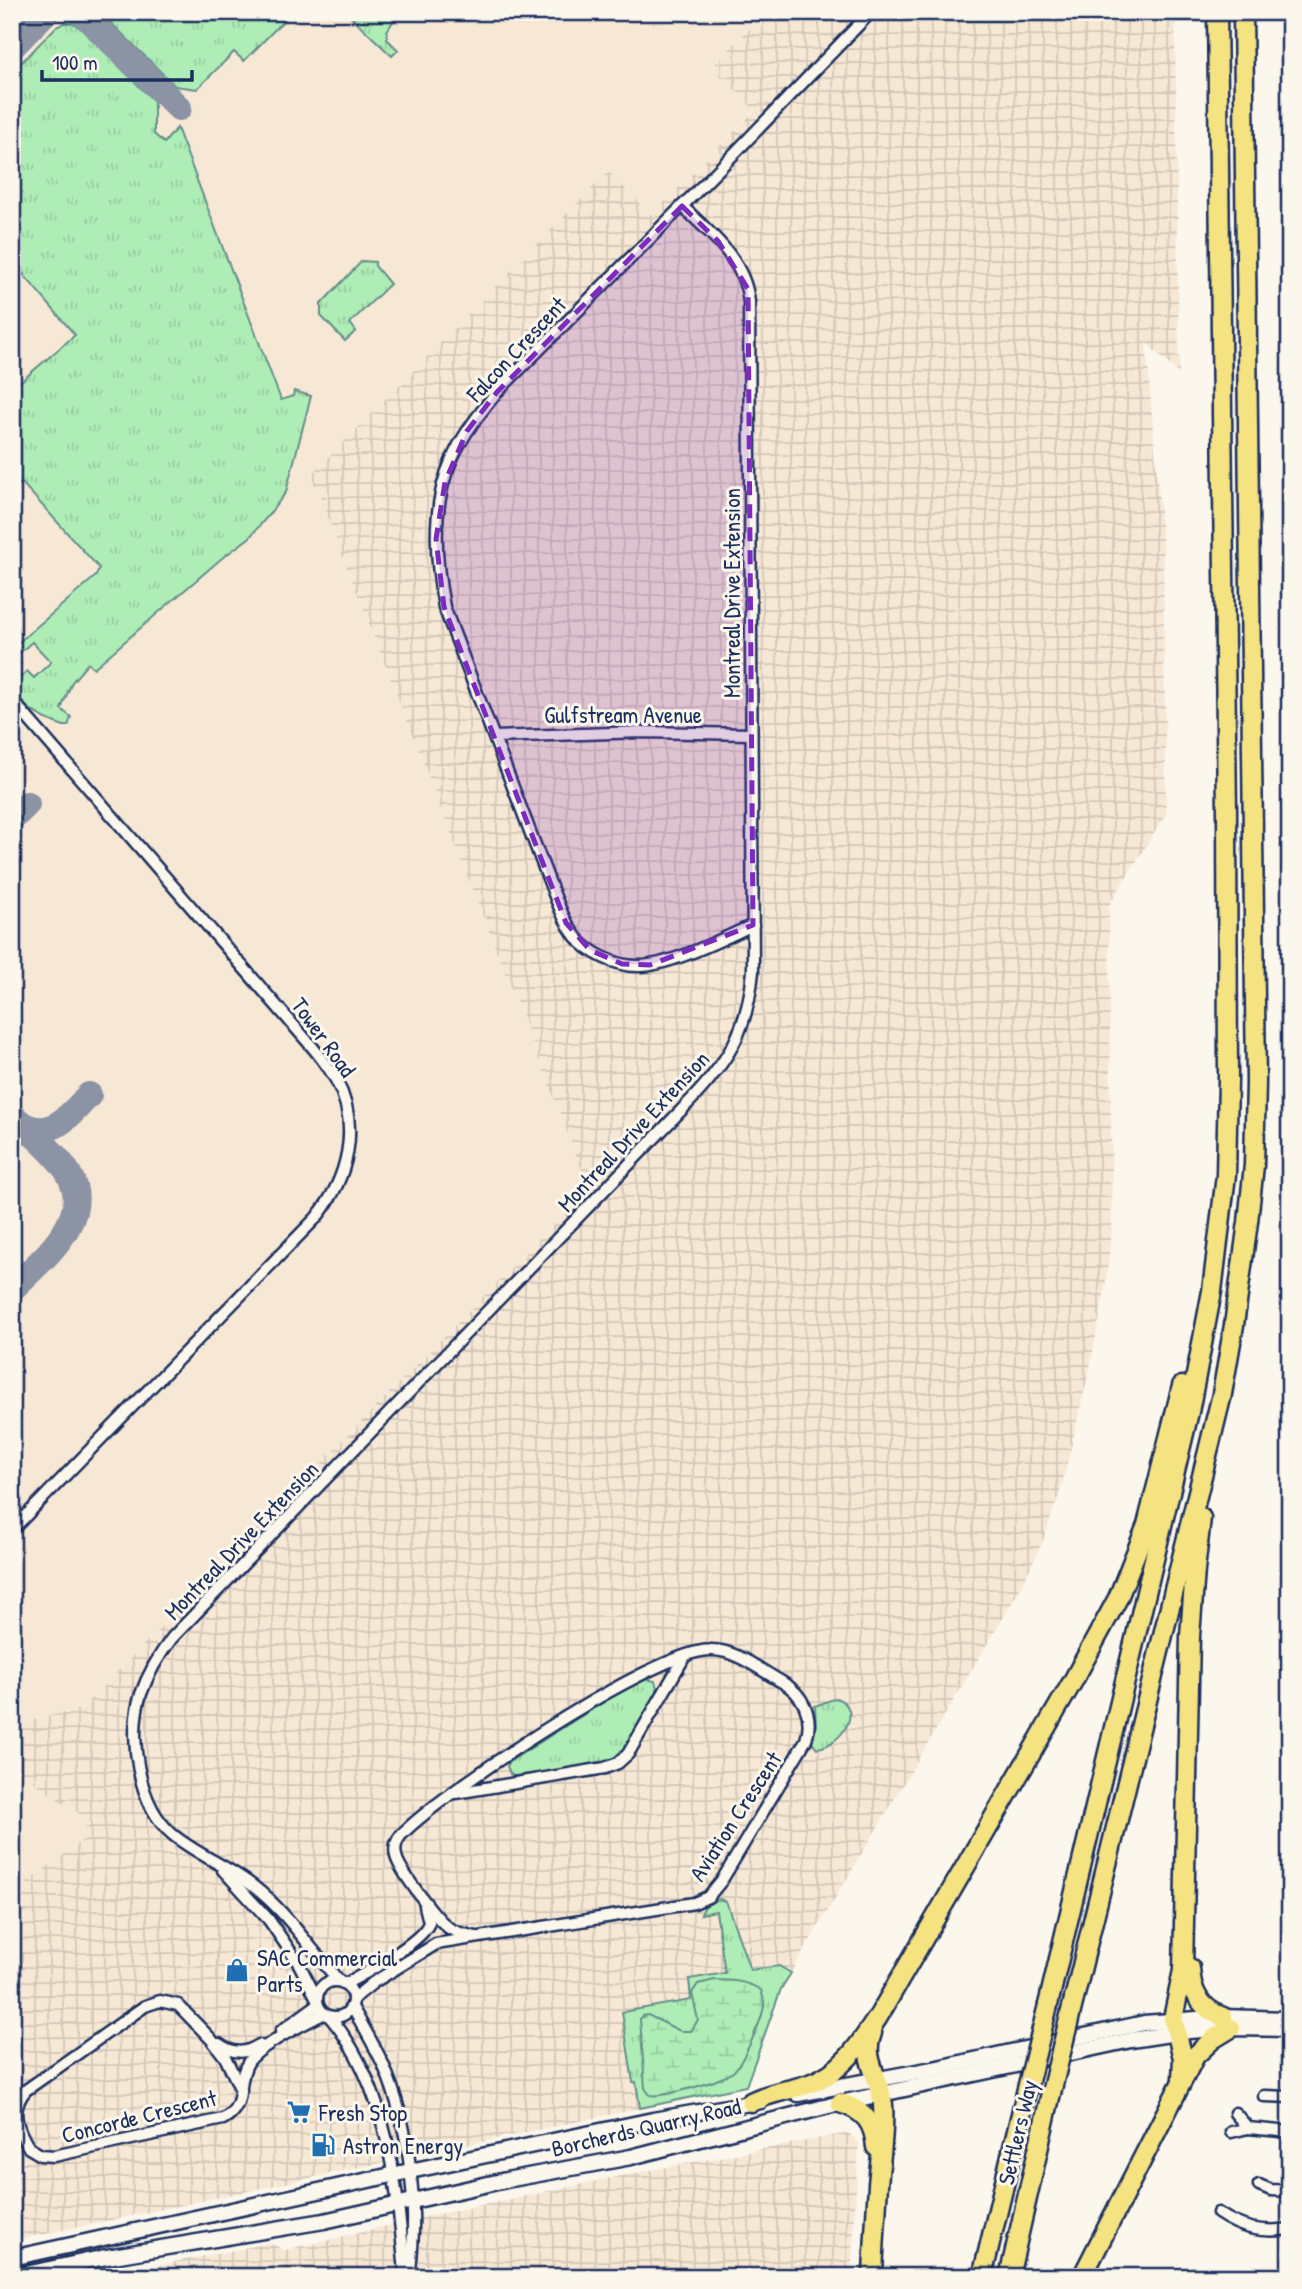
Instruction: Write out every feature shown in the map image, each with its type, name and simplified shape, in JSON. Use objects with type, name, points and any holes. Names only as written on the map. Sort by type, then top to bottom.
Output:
[{"type":"highway","name":"Settlers Way","points":[[982,2277],[1186,1425],[1212,1291],[1226,1175],[1227,811],[1217,12]]},
{"type":"highway","points":[[1182,2078],[1183,2058],[1174,2026],[1182,1983],[1185,1931],[1192,1601],[1215,1422],[1242,1275],[1254,1165],[1256,1118],[1243,12]]},
{"type":"highway","points":[[751,2102],[811,2084],[830,2074],[857,2048],[878,2017],[1085,1661],[1118,1598],[1147,1525],[1163,1468],[1198,1314],[1203,1301],[1212,1291]]},
{"type":"highway","name":"Settlers Way","points":[[1009,2277],[1051,2093],[1215,1422]]},
{"type":"highway","points":[[1082,2277],[1182,2078],[1202,2047],[1227,2022],[1209,2011],[1195,1995],[1191,1980],[1190,1942],[1185,1931]]},
{"type":"highway","points":[[873,2277],[883,2126],[880,2086],[869,2061],[867,2048],[878,2017]]},
{"type":"highway","points":[[840,2102],[854,2107],[871,2124],[878,2189]]},
{"type":"main road","name":"Borcherds Quarry Road","points":[[12,2258],[653,2120],[751,2102],[880,2086],[1120,2027],[1290,2019]]},
{"type":"main road","name":"Borcherds Quarry Road","points":[[1227,2022],[1290,2029]]},
{"type":"main road","name":"Borcherds Quarry Road","points":[[12,2277],[101,2258],[324,2221],[506,2180],[631,2157],[840,2102],[880,2086]]},
{"type":"street","name":"Falcon Crescent","points":[[753,925],[701,947],[637,967],[622,964],[590,950],[577,939],[566,923],[447,616],[439,582],[437,519],[451,460],[479,414],[497,392],[871,12]]},
{"type":"street","points":[[888,12],[900,12]]},
{"type":"street","name":"Montreal Drive Extension","points":[[342,1983],[268,1898],[244,1879],[170,1832],[156,1815],[137,1762],[135,1726],[141,1695],[152,1668],[172,1638],[712,1078],[726,1060],[745,1023],[751,1000],[753,971],[748,289],[739,268],[718,241],[682,206]]},
{"type":"street","name":"Tower Road","points":[[12,700],[314,1049],[337,1081],[346,1105],[349,1142],[342,1179],[317,1217],[12,1530]]},
{"type":"street","name":"Gulfstream Avenue","points":[[494,737],[642,732],[751,734]]},
{"type":"street","name":"Aviation Crescent","points":[[353,2003],[374,1982],[432,1947],[476,1937],[694,1903],[708,1897],[722,1880],[806,1740],[810,1725],[809,1716],[800,1696],[787,1685],[732,1654],[710,1650],[686,1655],[610,1691],[452,1794],[404,1831],[397,1839],[395,1851],[398,1863],[449,1928],[476,1937]]},
{"type":"street","name":"Aviation Crescent","points":[[452,1794],[606,1768],[618,1763],[628,1754],[686,1655]]},
{"type":"street","name":"Montreal Drive Extension","points":[[220,1866],[269,1920],[299,1964],[322,2009],[353,2046],[379,2112],[393,2175],[405,2204]]},
{"type":"street","name":"Aviation Crescent","points":[[342,1983],[390,1958],[424,1933],[429,1922],[421,1895]]},
{"type":"street","points":[[353,2003],[341,2017],[322,2009],[324,1985],[342,1983],[351,1990],[353,2003],[384,2066],[399,2114],[410,2159],[405,2204],[408,2277]]},
{"type":"street","name":"Concorde Crescent","points":[[241,2090],[232,2067],[211,2039],[173,2003],[160,2001],[149,2004],[23,2093],[15,2116],[25,2141],[35,2153],[54,2156],[215,2122],[235,2110],[240,2099],[246,2067],[254,2056],[322,2009]]},
{"type":"street","name":"Concorde Crescent","points":[[211,2039],[230,2051],[244,2052],[322,2009]]},
{"type":"street","points":[[1264,2096],[1290,2096]]},
{"type":"street","points":[[1235,2113],[1248,2128]]},
{"type":"street","points":[[1231,2132],[1248,2128],[1290,2132]]},
{"type":"street","points":[[1259,2185],[1271,2190],[1290,2191]]},
{"type":"street","points":[[1218,2213],[1255,2231],[1290,2229]]},
{"type":"highlighted area","points":[[682,206],[718,241],[748,289],[753,925],[650,965],[622,964],[590,950],[566,923],[444,607],[436,539],[445,482],[467,431],[497,392]]},
{"type":"shaded area","points":[[12,12],[766,12],[712,67],[755,109],[652,215],[608,173],[311,475],[589,1188],[81,1709],[12,1724]]},
{"type":"shaded area","points":[[766,12],[1175,12],[1179,374],[1146,343],[1163,547],[1166,814],[1109,905],[1112,1231],[1105,1289],[1090,1367],[1061,1489],[1042,1543],[1020,1589],[781,1989],[746,2086],[12,2241],[12,1894],[85,1838],[84,1817],[12,1765],[12,1724],[81,1709],[589,1188],[311,475],[608,172],[652,215],[755,110],[712,67]]},
{"type":"shaded area","points":[[12,1765],[85,1817],[85,1838],[12,1894]]},
{"type":"shaded area","points":[[848,2133],[859,2142],[851,2277],[151,2277],[150,2267],[269,2243],[285,2250],[434,2215],[630,2174]]},
{"type":"green space","points":[[100,12],[292,12],[244,61],[234,52],[197,89],[175,86]]},
{"type":"green space","points":[[346,12],[386,12],[394,20],[387,31],[387,39],[398,50],[392,56]]},
{"type":"green space","points":[[64,23],[73,23],[83,30],[154,101],[154,134],[164,143],[177,128],[281,400],[293,396],[294,391],[311,396],[286,492],[249,538],[94,668],[88,663],[72,682],[61,709],[71,717],[68,726],[48,720],[25,706],[12,685],[27,671],[34,678],[51,662],[32,642],[15,657],[21,664],[12,671],[12,648],[96,576],[99,568],[22,483],[12,487],[12,389],[75,335],[12,261],[12,72],[55,28]]},
{"type":"green space","points":[[362,261],[375,262],[375,266],[390,284],[350,323],[356,331],[345,341],[321,316],[321,304]]},
{"type":"green space","points":[[646,1679],[655,1681],[658,1692],[634,1735],[617,1756],[583,1767],[514,1776],[510,1774],[507,1766],[509,1762],[616,1694]]},
{"type":"green space","points":[[836,1698],[845,1703],[849,1710],[846,1726],[834,1741],[817,1748],[812,1742],[816,1726],[815,1706]]},
{"type":"green space","points":[[718,1899],[726,1901],[750,1970],[779,1966],[791,1973],[781,1989],[746,2086],[640,2108],[622,2012],[691,2000],[689,1979],[725,1973],[716,1911],[701,1914],[705,1906]]},
{"type":"green space","points":[[715,1980],[744,1983],[762,1992],[763,2012],[743,2058],[734,2071],[719,2079],[680,2091],[650,2095],[645,2088],[640,2019],[648,2015],[680,2031],[691,2031],[698,2020],[692,1993],[698,1984]]},
{"type":"taxiway","points":[[12,47],[46,12]]},
{"type":"taxiway","points":[[81,12],[179,108]]},
{"type":"taxiway","points":[[12,819],[27,804]]},
{"type":"taxiway","points":[[21,1123],[31,1128],[50,1128],[67,1118],[89,1095]]},
{"type":"taxiway","points":[[12,1115],[62,1164],[73,1182],[76,1200],[64,1233],[12,1289]]},
{"type":"place","name":"SAC Commercial Parts","points":[[237,1970]]},
{"type":"place","name":"Fresh Stop","points":[[299,2112]]},
{"type":"place","name":"Astron Energy","points":[[323,2145]]}]
